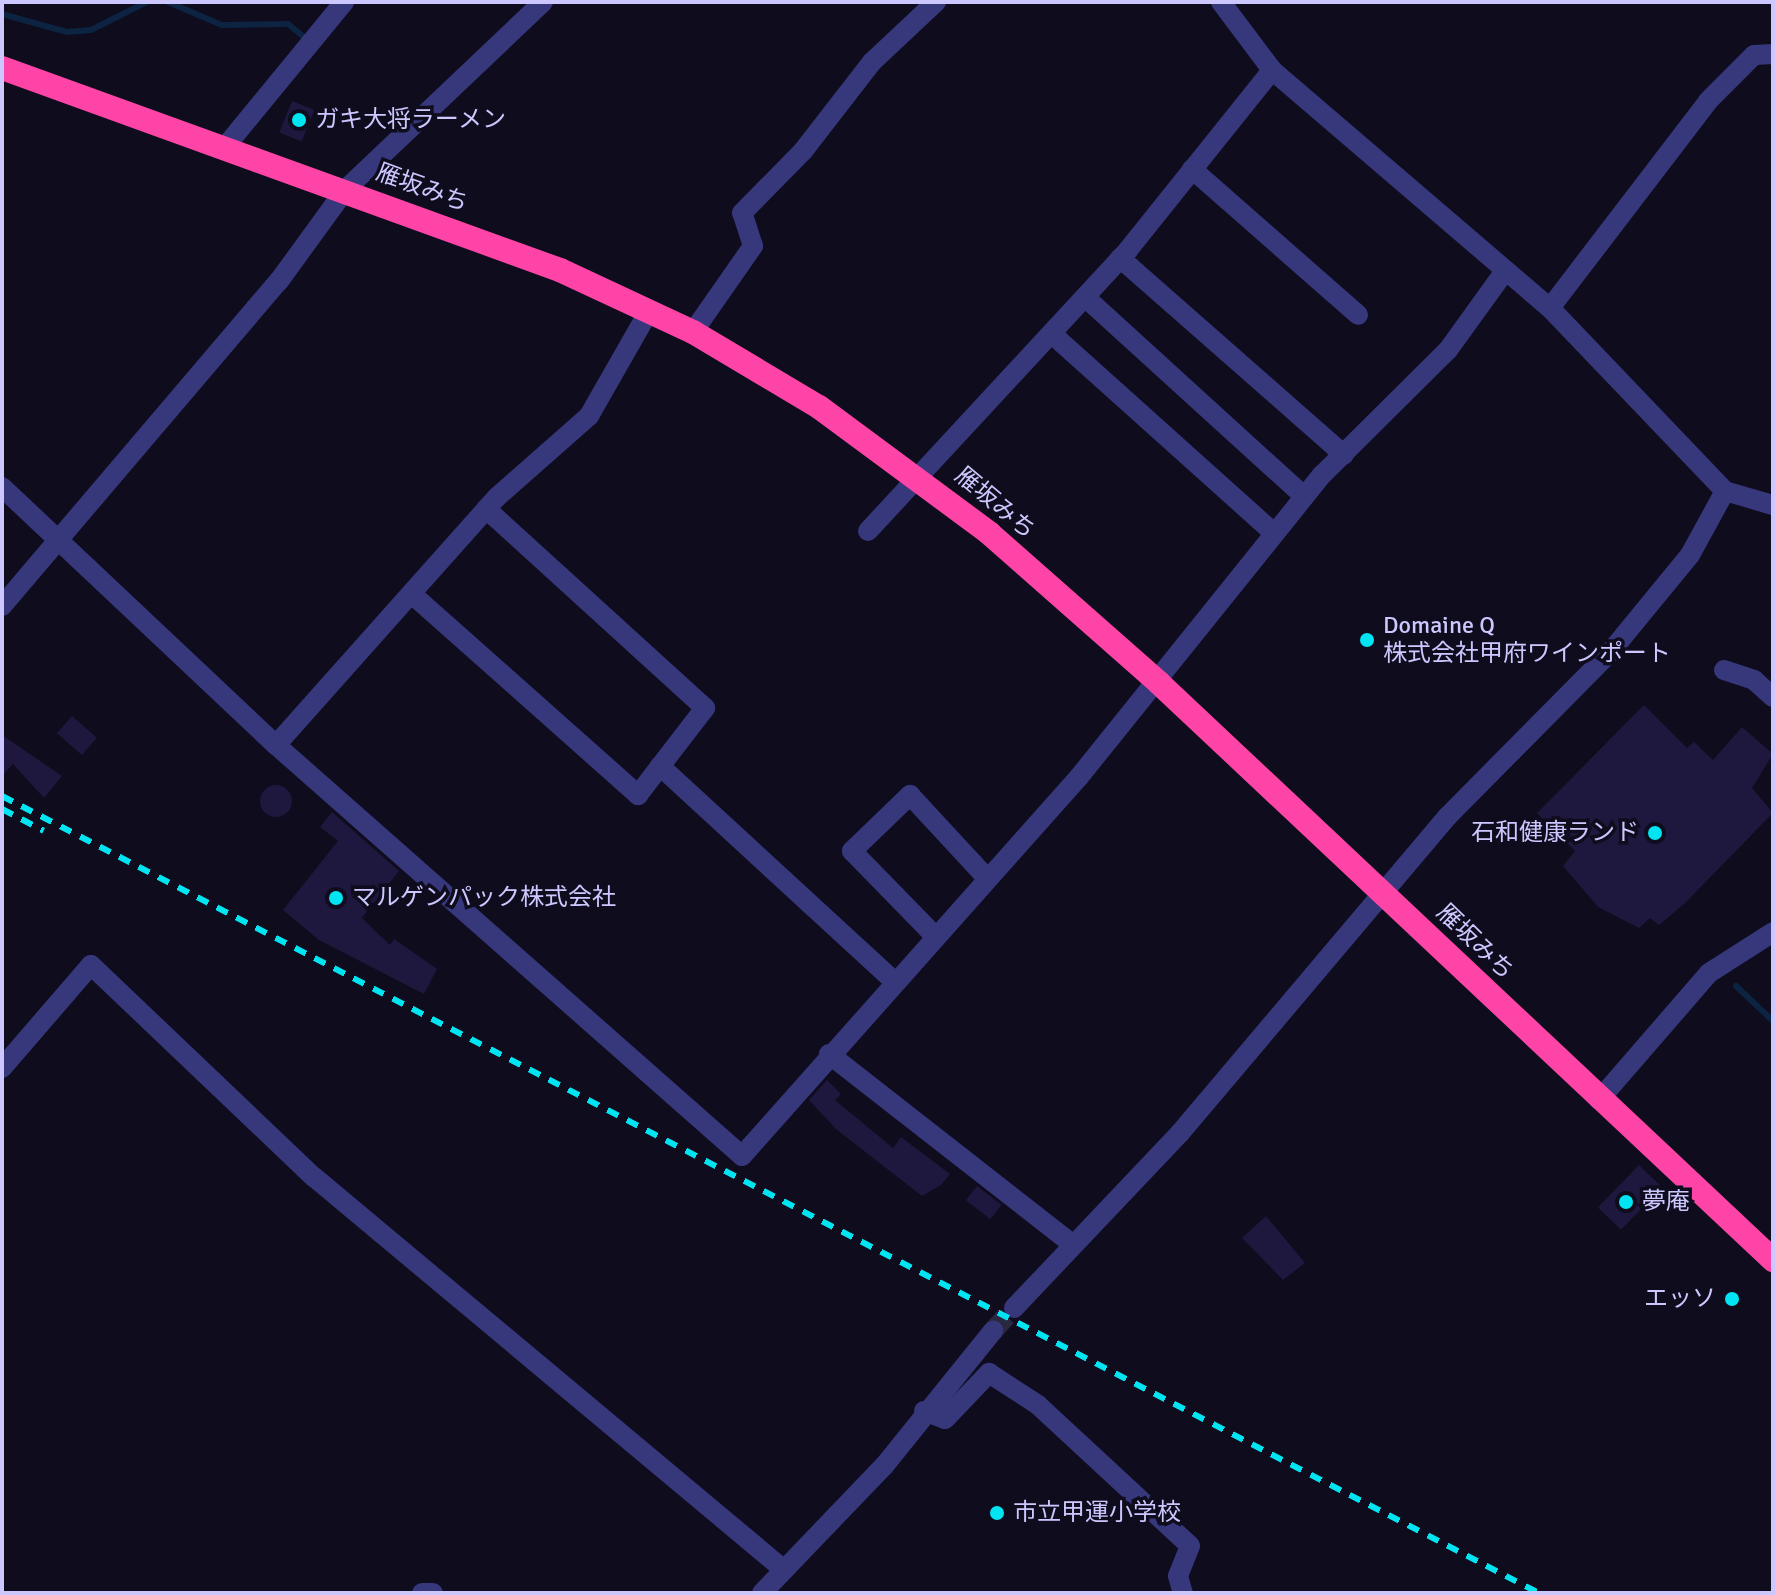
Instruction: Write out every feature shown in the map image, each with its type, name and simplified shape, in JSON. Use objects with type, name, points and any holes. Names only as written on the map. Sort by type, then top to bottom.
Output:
[{"type":"highway","name":"雁坂みち","points":[[2,68],[345,190],[649,311],[693,332],[915,473],[1159,683],[1599,1100],[1773,1260]]},
{"type":"street","points":[[225,147],[344,2]]},
{"type":"street","points":[[2,606],[279,281],[345,190],[543,2]]},
{"type":"street","points":[[693,332],[753,246],[742,213],[803,151],[872,62],[936,2]]},
{"type":"street","points":[[1221,2],[1272,70],[1550,308],[1725,491],[1773,505]]},
{"type":"street","points":[[1550,308],[1708,101],[1754,55],[1773,54]]},
{"type":"street","points":[[868,531],[915,473],[1052,334],[1120,258],[1272,70]]},
{"type":"street","points":[[1192,169],[1358,315]]},
{"type":"street","points":[[1120,258],[1344,455]]},
{"type":"street","points":[[2,487],[56,544],[276,745],[742,1156],[933,934],[1159,683],[1304,496],[1448,350],[1505,271]]},
{"type":"street","points":[[1085,297],[1304,496]]},
{"type":"street","points":[[276,745],[414,596],[486,509],[589,416],[649,311]]},
{"type":"street","points":[[1052,334],[1274,533]]},
{"type":"street","points":[[1014,1308],[1180,1133],[1383,892],[1612,650],[1690,555],[1725,491]]},
{"type":"street","points":[[414,596],[638,795],[705,708],[486,509]]},
{"type":"street","points":[[1724,670],[1754,680],[1773,697]]},
{"type":"street","points":[[660,766],[893,980]]},
{"type":"street","points":[[933,934],[852,851],[910,795],[985,876]]},
{"type":"street","points":[[1599,1100],[1741,946],[1773,932]]},
{"type":"street","points":[[2,1068],[91,965],[314,1177],[783,1569]]},
{"type":"street","points":[[829,1054],[1072,1244]]},
{"type":"street","points":[[762,1593],[884,1466],[924,1411],[993,1331]]},
{"type":"street","points":[[924,1411],[945,1419],[989,1373],[1038,1405],[1190,1546],[1178,1576],[1183,1593]]},
{"type":"street","points":[[422,1593],[433,1593]]},
{"type":"building","points":[[292,101],[314,110],[302,142],[279,133]]},
{"type":"building","name":"石和健康ランド","points":[[1644,705],[1687,748],[1694,742],[1713,760],[1742,727],[1773,754],[1752,788],[1773,813],[1684,904],[1659,925],[1650,918],[1639,928],[1598,907],[1563,866],[1575,851],[1537,813]]},
{"type":"building","points":[[72,716],[97,738],[82,755],[57,733]]},
{"type":"building","points":[[2,735],[62,776],[44,798],[13,764],[2,776]]},
{"type":"building","points":[[276,785],[288,789],[292,801],[288,813],[276,817],[264,813],[260,801],[264,789]]},
{"type":"building","name":"マルゲンパック株式会社","points":[[332,812],[399,871],[362,918],[390,945],[394,939],[437,969],[424,994],[319,940],[283,910],[338,841],[320,827]]},
{"type":"building","points":[[827,1080],[841,1094],[835,1100],[893,1148],[901,1137],[950,1174],[941,1185],[922,1196],[836,1129],[809,1100]]},
{"type":"building","points":[[1639,1165],[1662,1187],[1621,1230],[1598,1207]]},
{"type":"building","points":[[977,1186],[1001,1205],[990,1219],[966,1200]]},
{"type":"building","points":[[1266,1216],[1305,1263],[1283,1280],[1242,1238]]},
{"type":"waterway","points":[[2,14],[67,32],[91,30],[147,2]]},
{"type":"waterway","points":[[168,2],[222,25],[288,24],[308,40]]},
{"type":"waterway","points":[[1736,986],[1773,1021]]},
{"type":"tunnel","points":[[993,1331],[1014,1308]]},
{"type":"railway","points":[[2,796],[1539,1593]]},
{"type":"railway","points":[[2,809],[44,831]]},
{"type":"place","name":"ガキ大将ラーメン","points":[[299,120]]},
{"type":"place","name":"Domaine Q 株式会社甲府ワインポート","points":[[1367,640]]},
{"type":"place","name":"石和健康ランド","points":[[1655,833]]},
{"type":"place","name":"マルゲンパック株式会社","points":[[336,898]]},
{"type":"place","name":"夢庵","points":[[1626,1202]]},
{"type":"place","name":"エッソ","points":[[1732,1299]]},
{"type":"place","name":"市立甲運小学校","points":[[997,1513]]}]
